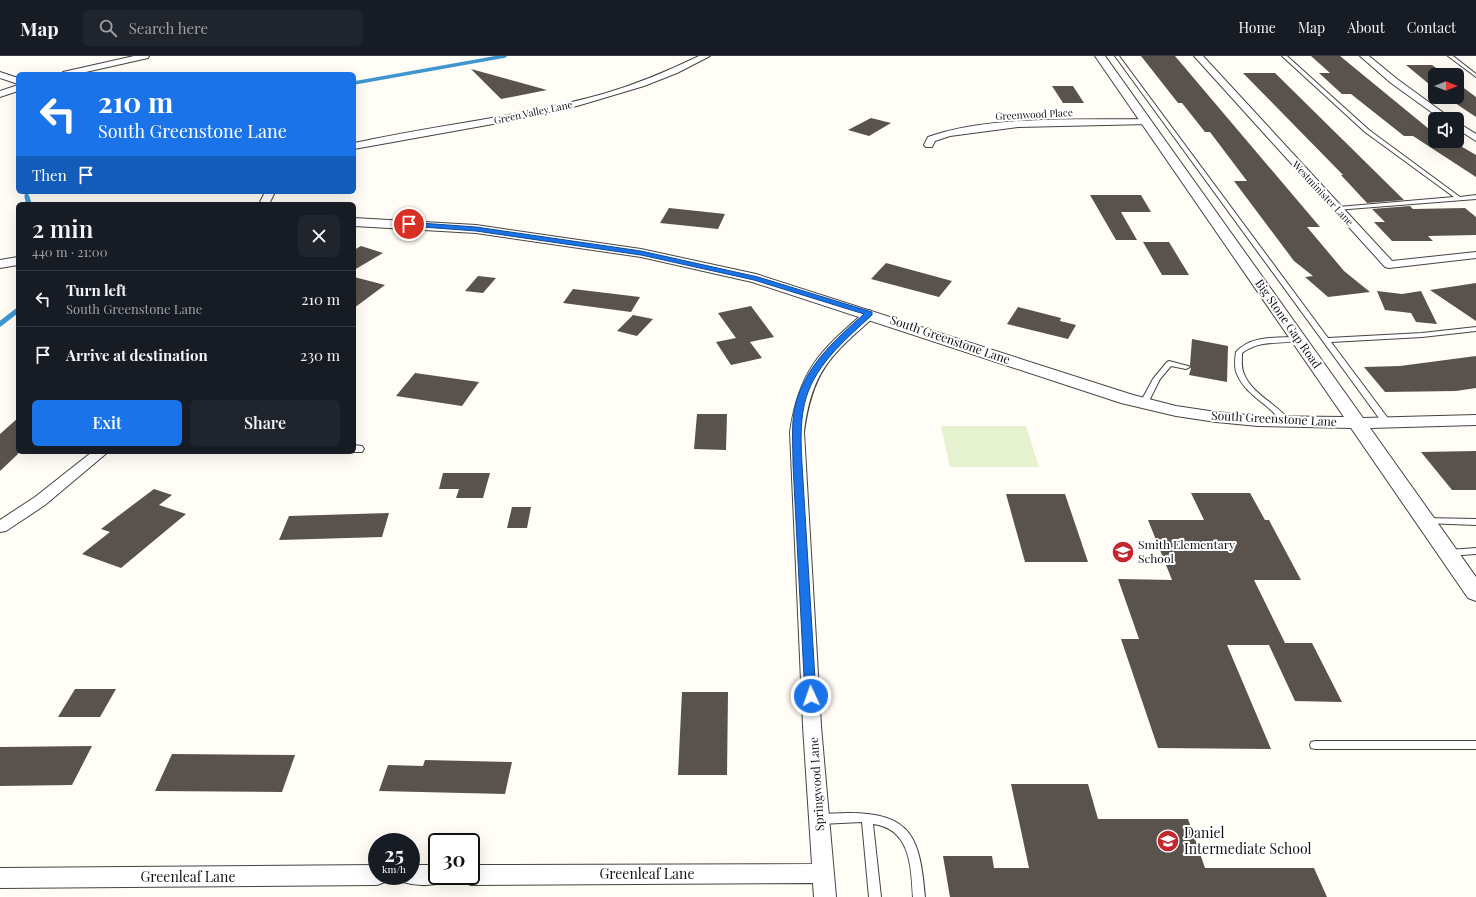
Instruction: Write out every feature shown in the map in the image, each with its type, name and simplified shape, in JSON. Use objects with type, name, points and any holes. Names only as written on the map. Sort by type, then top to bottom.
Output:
[{"type":"street","points":[[75,72],[145,56]]},
{"type":"street","name":"Green Valley Lane","points":[[356,146],[514,117],[584,102],[642,84],[706,56]]},
{"type":"street","name":"Big Stone Gap Road","points":[[1100,56],[1476,593]]},
{"type":"street","name":"Westminister Lane","points":[[1198,56],[1389,265],[1476,255]]},
{"type":"street","points":[[1364,56],[1394,81],[1437,112]]},
{"type":"street","points":[[0,74],[16,80]]},
{"type":"street","points":[[0,94],[16,89]]},
{"type":"street","name":"Greenwood Place","points":[[929,145],[931,139],[948,133],[1018,124],[1146,122]]},
{"type":"street","points":[[1464,130],[1476,138]]},
{"type":"street","name":"South Greenstone Lane","points":[[356,222],[455,227],[641,253],[756,278],[870,314],[1080,384],[1144,403],[1216,417],[1357,423],[1476,420]]},
{"type":"street","points":[[0,264],[16,261]]},
{"type":"street","name":"Springwood Lane","points":[[825,897],[819,819],[797,432],[800,406],[807,385],[818,366],[832,347],[870,314]]},
{"type":"street","points":[[0,527],[40,501],[79,472],[99,454]]},
{"type":"street","name":"Greenleaf Lane","points":[[480,875],[823,873]]},
{"type":"street","name":"Greenleaf Lane","points":[[0,878],[368,876]]},
{"type":"lane","points":[[1117,56],[1387,423]]},
{"type":"lane","points":[[1284,56],[1367,131],[1458,198]]},
{"type":"lane","points":[[1450,56],[1476,76]]},
{"type":"lane","points":[[1338,209],[1476,197]]},
{"type":"lane","points":[[1327,340],[1422,335],[1476,329]]},
{"type":"lane","points":[[1286,421],[1279,412],[1256,394],[1244,380],[1240,372],[1239,352],[1246,346],[1257,342],[1298,339]]},
{"type":"lane","points":[[1144,403],[1157,379],[1169,363],[1186,367]]},
{"type":"lane","points":[[1425,521],[1476,522]]},
{"type":"lane","points":[[1448,553],[1476,551]]},
{"type":"lane","points":[[1315,745],[1476,745]]},
{"type":"lane","points":[[867,818],[875,897]]},
{"type":"lane","points":[[819,819],[879,818],[894,824],[907,837],[914,854],[919,897]]},
{"type":"green space","points":[[941,426],[1026,426],[1039,467],[950,467]]},
{"type":"building","points":[[1141,56],[1175,56],[1320,227],[1307,227],[1344,271],[1370,292],[1328,297],[1305,277],[1313,276],[1294,261],[1234,181],[1247,181],[1210,132],[1205,132],[1182,103],[1178,103]]},
{"type":"building","points":[[1311,56],[1340,56],[1428,128],[1428,146],[1413,136],[1404,136],[1351,94],[1342,94],[1319,73],[1330,73]]},
{"type":"building","points":[[1406,65],[1432,65],[1436,68],[1428,68],[1428,83]]},
{"type":"building","points":[[471,69],[547,90],[501,99]]},
{"type":"building","points":[[1243,73],[1275,73],[1404,200],[1367,203],[1341,175],[1343,175]]},
{"type":"building","points":[[1052,86],[1073,86],[1084,103],[1063,103]]},
{"type":"building","points":[[1464,88],[1476,97],[1476,117],[1456,104],[1464,104]]},
{"type":"building","points":[[871,118],[891,123],[869,136],[848,130]]},
{"type":"building","points":[[1431,148],[1464,148],[1476,155],[1476,177]]},
{"type":"building","points":[[1090,195],[1141,195],[1151,212],[1121,212],[1137,240],[1116,240]]},
{"type":"building","points":[[1410,206],[1413,209],[1465,208],[1476,217],[1476,235],[1428,236],[1433,241],[1392,241],[1374,222],[1385,222],[1372,209]]},
{"type":"building","points":[[669,208],[725,214],[718,229],[660,223]]},
{"type":"building","points":[[1143,242],[1169,242],[1189,275],[1162,275]]},
{"type":"building","points":[[361,246],[383,253],[356,269],[356,249]]},
{"type":"building","points":[[886,263],[952,281],[939,297],[871,279]]},
{"type":"building","points":[[478,276],[496,278],[483,293],[465,291]]},
{"type":"building","points":[[356,278],[385,285],[356,307]]},
{"type":"building","points":[[1476,283],[1476,321],[1430,290]]},
{"type":"building","points":[[573,289],[640,297],[631,312],[563,303]]},
{"type":"building","points":[[1377,291],[1402,294],[1421,291],[1437,324],[1416,322],[1411,313],[1385,310]]},
{"type":"building","points":[[751,306],[774,337],[750,342],[762,358],[731,365],[716,342],[736,338],[718,313]]},
{"type":"building","points":[[1018,307],[1061,318],[1060,321],[1076,325],[1068,339],[1007,324]]},
{"type":"building","points":[[633,315],[653,319],[637,336],[617,331]]},
{"type":"building","points":[[1192,339],[1228,346],[1227,382],[1189,375],[1191,368]]},
{"type":"building","points":[[1476,356],[1476,388],[1456,391],[1385,392],[1364,367],[1400,366]]},
{"type":"building","points":[[415,373],[479,382],[462,406],[396,396]]},
{"type":"building","points":[[697,414],[727,414],[726,450],[694,449]]},
{"type":"building","points":[[16,420],[16,454],[18,454],[0,471],[0,434]]},
{"type":"building","points":[[1476,451],[1476,490],[1452,490],[1421,452]]},
{"type":"building","points":[[443,473],[490,473],[483,498],[456,498],[459,489],[439,489]]},
{"type":"building","points":[[154,489],[172,495],[159,505],[186,514],[121,568],[82,554],[110,532],[101,529]]},
{"type":"building","points":[[1191,493],[1250,493],[1265,520],[1269,520],[1301,580],[1254,580],[1285,643],[1312,643],[1342,702],[1295,701],[1269,645],[1227,645],[1271,749],[1158,748],[1121,639],[1139,639],[1118,579],[1172,580],[1148,520],[1204,520]]},
{"type":"building","points":[[1006,494],[1065,494],[1088,562],[1025,562]]},
{"type":"building","points":[[512,507],[531,507],[527,528],[507,528]]},
{"type":"building","points":[[389,513],[382,537],[279,540],[289,516]]},
{"type":"building","points":[[75,689],[116,689],[100,717],[58,717]]},
{"type":"building","points":[[682,692],[728,692],[727,775],[678,775]]},
{"type":"building","points":[[92,746],[72,785],[0,786],[0,747]]},
{"type":"building","points":[[172,754],[295,755],[282,792],[155,791]]},
{"type":"building","points":[[425,760],[512,762],[505,794],[379,791],[388,765],[423,766]]},
{"type":"building","points":[[1011,784],[1088,784],[1098,819],[1188,819],[1205,868],[1314,868],[1327,897],[950,897],[943,856],[992,856],[994,868],[1029,868]]},
{"type":"waterway","points":[[356,83],[505,56]]},
{"type":"waterway","points":[[26,194],[27,198]]},
{"type":"waterway","points":[[27,197],[28,202]]},
{"type":"waterway","points":[[0,324],[16,312]]},
{"type":"place","name":"Smith Elementary School","points":[[1123,552]]},
{"type":"place","name":"Daniel Intermediate School","points":[[1168,841]]},
{"type":"route","points":[[409,224],[476,229],[641,253],[756,278],[870,314],[832,347],[818,366],[807,385],[800,406],[797,432],[797,464],[811,696]]}]
